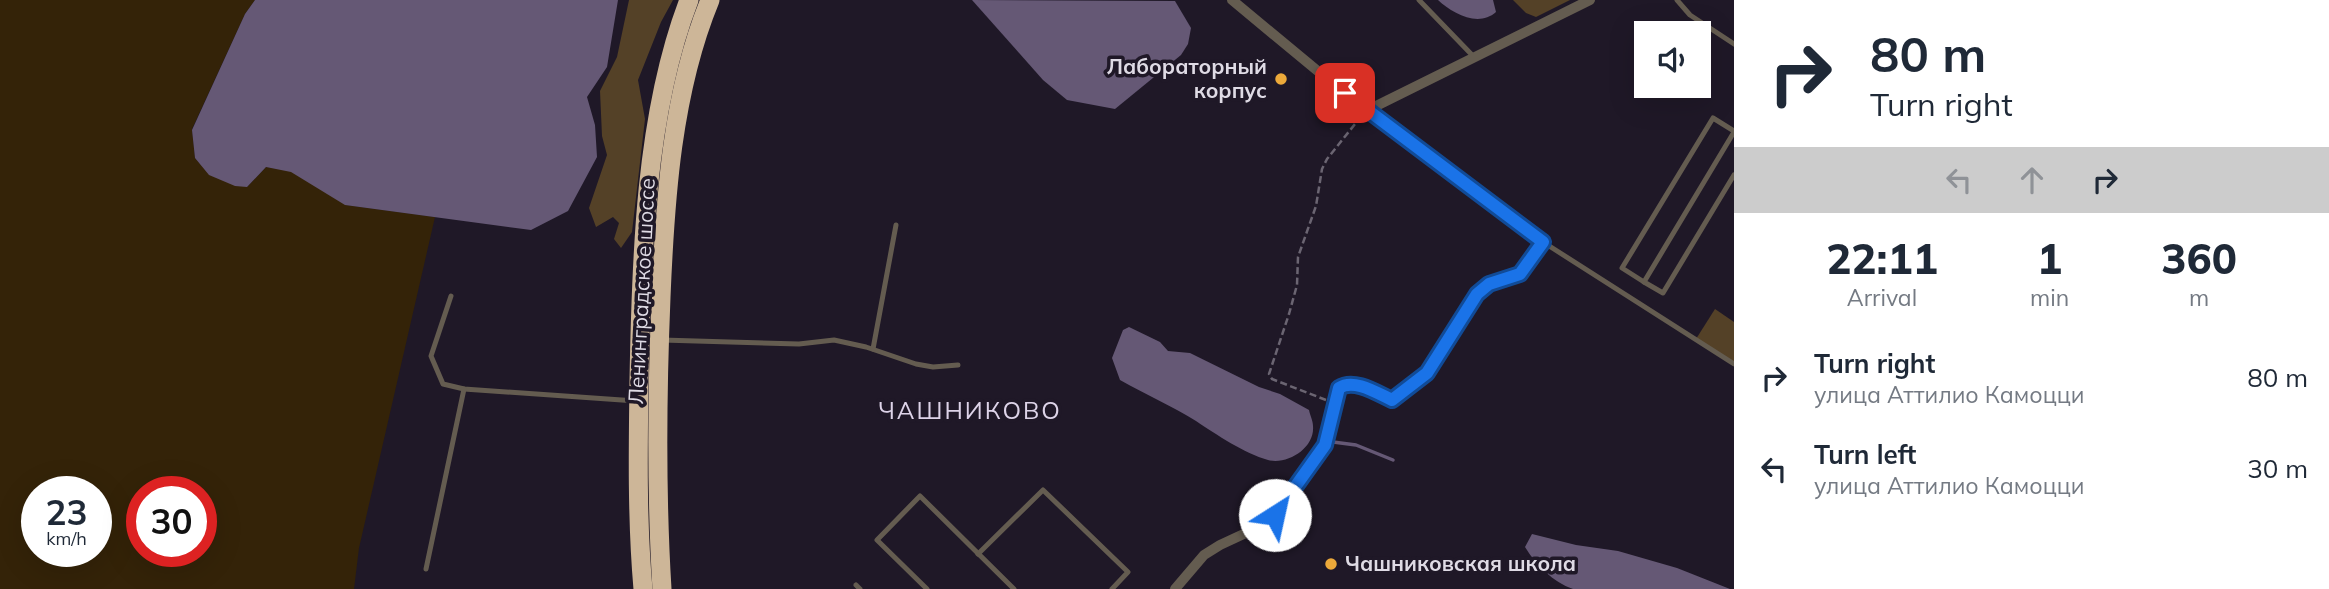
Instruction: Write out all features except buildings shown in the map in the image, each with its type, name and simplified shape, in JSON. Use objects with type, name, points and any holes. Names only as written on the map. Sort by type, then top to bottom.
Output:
[{"type":"highway","name":"Ленинградское шоссе","points":[[643,589],[639,401],[644,262],[657,124],[674,44],[689,0]]},
{"type":"highway","name":"Ленинградское шоссе","points":[[662,589],[659,528],[659,340],[667,202],[677,123],[696,40],[710,0]]},
{"type":"street","points":[[1175,589],[1196,562],[1211,550],[1263,525],[1275,515],[1325,445],[1338,389],[1346,383],[1356,385],[1392,400],[1427,373],[1477,294],[1489,284],[1520,274],[1543,242],[1366,111],[1232,0]]},
{"type":"street","points":[[1366,111],[1590,0]]},
{"type":"lane","points":[[1419,0],[1474,57]]},
{"type":"lane","points":[[1676,0],[1690,15],[1734,44]]},
{"type":"lane","points":[[1644,282],[1734,132],[1713,118],[1622,268],[1644,282],[1663,293],[1734,175]]},
{"type":"lane","points":[[873,349],[896,225]]},
{"type":"lane","points":[[1543,242],[1734,364]]},
{"type":"lane","points":[[451,296],[431,356],[443,384],[464,389],[639,401]]},
{"type":"lane","points":[[659,340],[799,344],[834,341],[873,349],[916,364],[933,367],[958,365]]},
{"type":"lane","points":[[426,569],[464,389]]},
{"type":"lane","points":[[978,554],[1043,490],[1128,572],[1112,589]]},
{"type":"lane","points":[[927,589],[877,540],[920,496],[1014,589]]},
{"type":"path","points":[[1334,403],[1272,379],[1269,374],[1297,285],[1298,257],[1316,206],[1322,169],[1366,111]]},
{"type":"shaded area","points":[[0,0],[255,0],[245,14],[192,129],[195,158],[210,175],[247,187],[266,167],[291,171],[346,205],[435,217],[359,548],[354,589],[0,589]]},
{"type":"shaded area","points":[[255,0],[618,0],[607,67],[587,97],[595,125],[597,157],[568,211],[531,230],[345,205],[291,172],[266,167],[247,187],[235,186],[209,175],[195,158],[192,130],[245,14]]},
{"type":"shaded area","points":[[629,0],[673,0],[661,22],[638,80],[645,119],[632,232],[621,248],[614,239],[619,223],[613,217],[596,227],[589,208],[607,155],[602,136],[600,91],[617,57]]},
{"type":"shaded area","points":[[972,0],[1175,1],[1191,28],[1188,44],[1181,55],[1115,109],[1067,100],[1043,80]]},
{"type":"shaded area","points":[[1438,0],[1493,0],[1496,12],[1489,17],[1473,19],[1450,10]]},
{"type":"shaded area","points":[[1513,0],[1570,0],[1536,17],[1526,13]]},
{"type":"shaded area","points":[[1715,309],[1734,322],[1734,364],[1696,339]]},
{"type":"shaded area","points":[[1129,327],[1160,342],[1168,351],[1190,353],[1309,410],[1313,426],[1310,441],[1292,457],[1268,460],[1240,448],[1120,380],[1112,358],[1123,330]]},
{"type":"shaded area","points":[[1532,534],[1576,545],[1618,551],[1677,568],[1730,589],[1573,589],[1552,577],[1529,554],[1525,547]]},
{"type":"waterway","points":[[1333,442],[1356,445],[1393,460]]},
{"type":"place","name":"Лабораторный корпус","points":[[1281,79]]},
{"type":"place","name":"Чашниковская школа","points":[[1331,564]]},
{"type":"district","name":"ЧАШНИКОВО","points":[[970,411]]},
{"type":"route","points":[[1275,515],[1325,445],[1339,388],[1346,383],[1353,384],[1392,400],[1427,373],[1477,294],[1489,284],[1520,274],[1543,242],[1345,93]]}]
